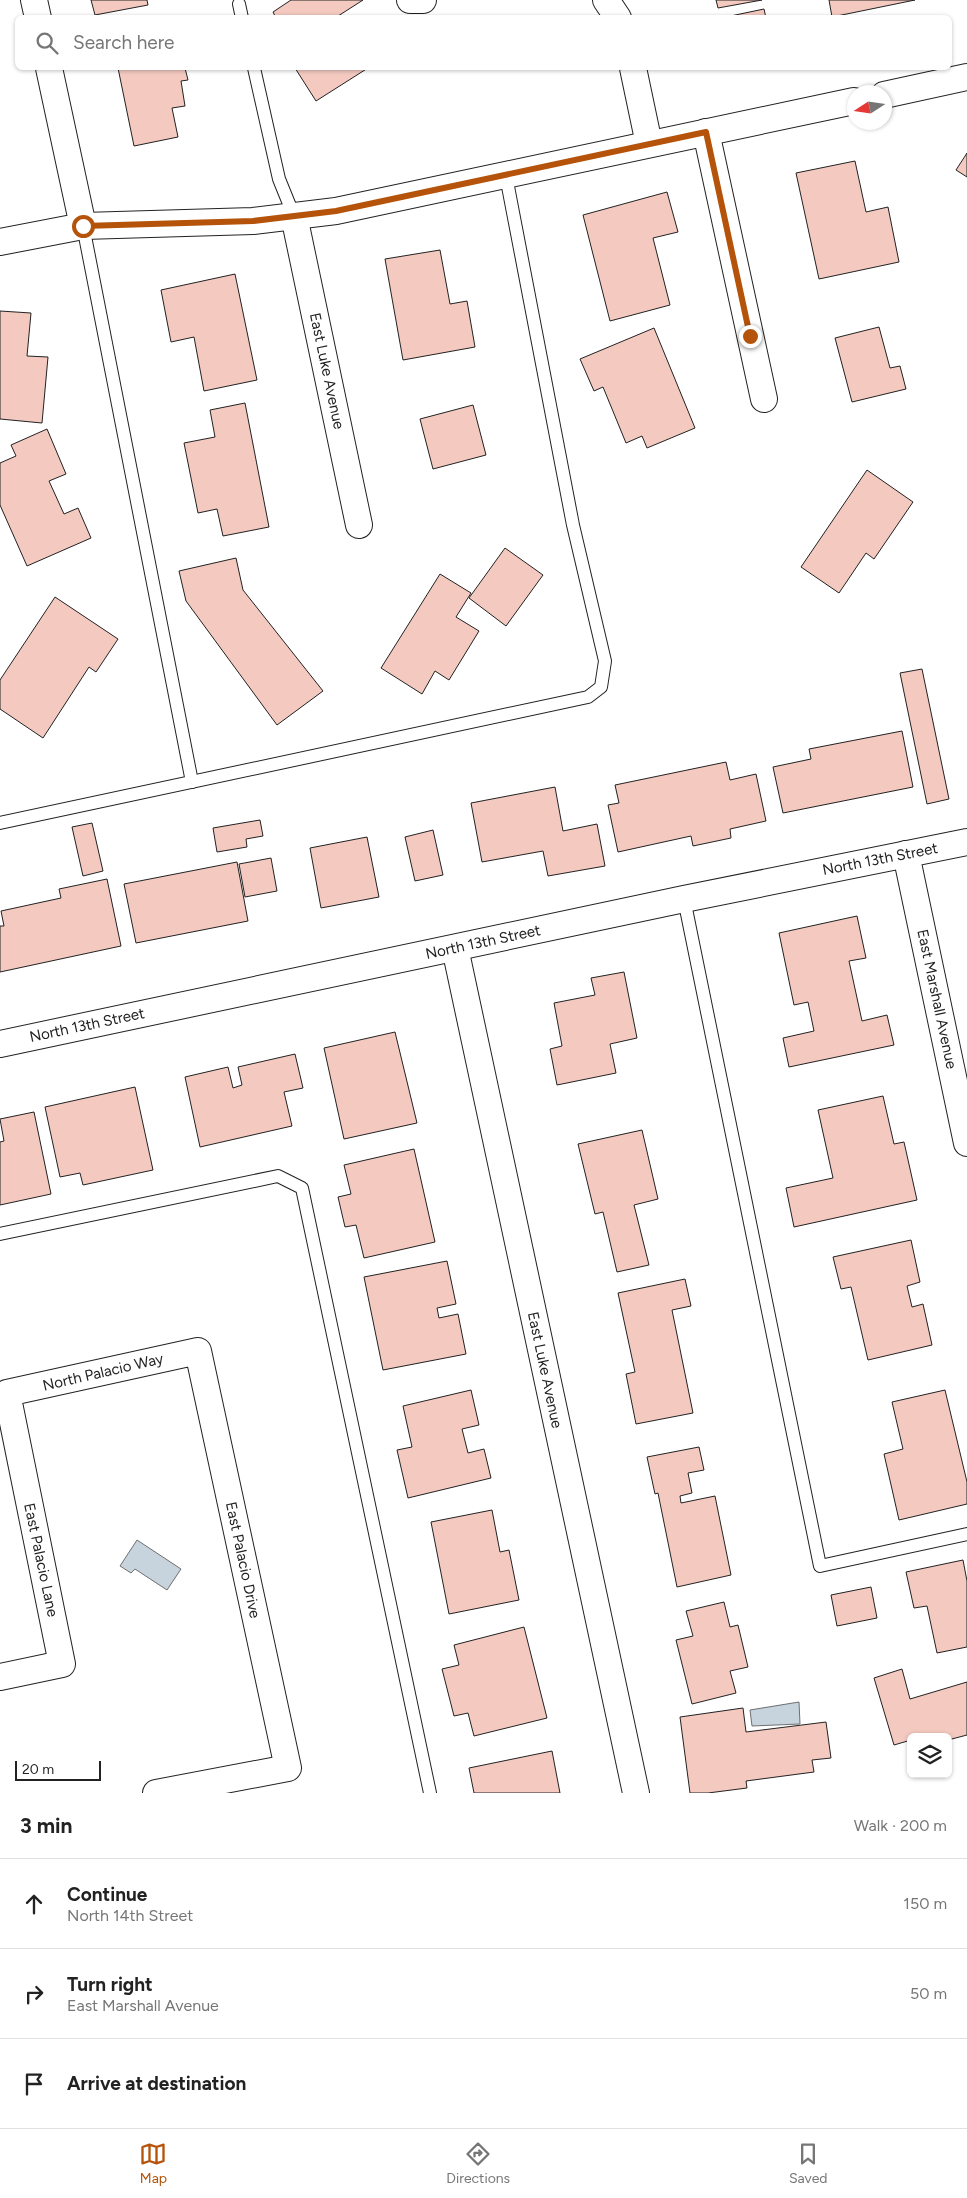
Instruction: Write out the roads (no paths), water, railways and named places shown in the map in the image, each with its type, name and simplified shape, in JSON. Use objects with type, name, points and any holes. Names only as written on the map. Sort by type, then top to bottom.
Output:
[{"type":"street","points":[[34,0],[37,15]]},
{"type":"street","points":[[410,0],[423,0]]},
{"type":"street","points":[[606,0],[616,15]]},
{"type":"street","points":[[49,70],[83,226]]},
{"type":"street","points":[[633,70],[649,144]]},
{"type":"street","points":[[892,92],[967,77]]},
{"type":"street","points":[[0,242],[83,226],[253,221],[336,211],[847,102]]},
{"type":"street","points":[[706,132],[764,399]]},
{"type":"street","name":"East Luke Avenue","points":[[294,216],[359,525]]},
{"type":"street","name":"North 13th Street","points":[[0,1044],[684,899],[967,842]]},
{"type":"street","name":"East Marshall Avenue","points":[[906,854],[967,1143]]},
{"type":"street","name":"East Luke Avenue","points":[[455,948],[636,1793]]},
{"type":"street","name":"North Palacio Way","points":[[7,1393],[198,1351]]},
{"type":"street","name":"East Palacio Drive","points":[[156,1793],[288,1768],[198,1351]]},
{"type":"street","name":"East Palacio Lane","points":[[0,1677],[62,1664],[7,1393]]},
{"type":"lane","points":[[240,4],[242,15]]},
{"type":"lane","points":[[254,70],[279,179],[294,216]]},
{"type":"lane","points":[[0,823],[588,696],[601,687],[605,662],[573,525],[506,176]]},
{"type":"lane","points":[[83,226],[192,782]]},
{"type":"lane","points":[[684,899],[820,1566],[967,1534]]},
{"type":"lane","points":[[0,1234],[278,1176],[302,1188],[430,1793]]}]
